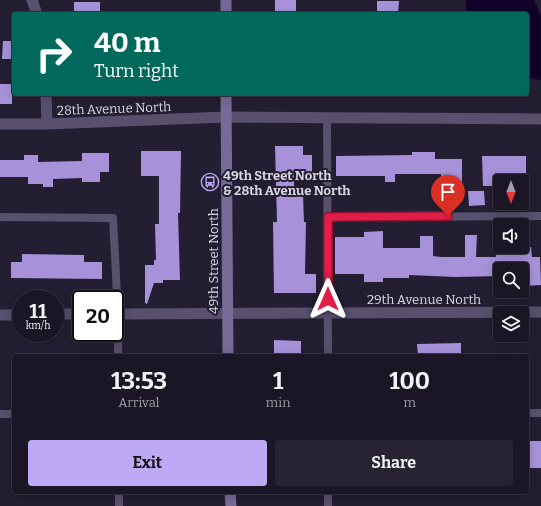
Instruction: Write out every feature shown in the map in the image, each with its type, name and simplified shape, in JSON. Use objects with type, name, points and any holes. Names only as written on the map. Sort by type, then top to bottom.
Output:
[{"type":"main road","points":[[226,0],[226,12]]},
{"type":"main road","name":"49th Street North","points":[[226,96],[228,354]]},
{"type":"main road","points":[[230,494],[231,506]]},
{"type":"street","points":[[32,0],[36,12]]},
{"type":"street","points":[[46,96],[47,124]]},
{"type":"street","name":"28th Avenue North","points":[[0,124],[47,124],[226,117],[541,119]]},
{"type":"street","name":"29th Avenue North","points":[[124,314],[541,312]]},
{"type":"street","points":[[0,315],[12,315]]},
{"type":"lane","points":[[327,118],[328,354]]},
{"type":"lane","points":[[328,217],[541,216]]},
{"type":"lane","points":[[0,217],[113,218],[115,290]]},
{"type":"lane","points":[[117,342],[118,354]]},
{"type":"lane","points":[[529,413],[541,413]]},
{"type":"lane","points":[[0,414],[12,414]]},
{"type":"lane","points":[[119,494],[119,506]]},
{"type":"lane","points":[[328,494],[328,506]]},
{"type":"shaded area","points":[[466,0],[534,0],[541,16],[541,80],[529,78],[529,12],[466,12]]},
{"type":"building","points":[[275,0],[296,0],[296,12],[275,12]]},
{"type":"building","points":[[377,1],[399,1],[398,12],[377,12]]},
{"type":"building","points":[[74,2],[100,2],[100,12],[74,12]]},
{"type":"building","points":[[3,41],[12,41],[12,59],[2,59]]},
{"type":"building","points":[[0,84],[12,84],[12,104],[0,104]]},
{"type":"building","points":[[275,146],[303,146],[303,155],[312,155],[312,173],[294,173],[294,196],[303,195],[304,222],[306,222],[305,274],[316,274],[316,293],[274,293],[273,222],[277,222]]},
{"type":"building","points":[[141,151],[181,151],[180,213],[178,213],[180,280],[163,280],[163,283],[154,283],[147,304],[145,303],[145,265],[154,265],[154,260],[156,260],[155,224],[159,224],[159,176],[141,176]]},
{"type":"building","points":[[412,152],[435,152],[435,159],[462,159],[462,186],[441,187],[441,174],[395,174],[395,182],[385,182],[385,176],[336,176],[336,156],[412,155]]},
{"type":"building","points":[[82,153],[109,153],[109,172],[100,172],[100,182],[82,182],[82,178],[53,179],[53,187],[43,187],[43,184],[28,184],[28,177],[0,177],[0,160],[24,160],[24,155],[38,155],[38,162],[82,161]]},
{"type":"building","points":[[482,156],[526,156],[526,174],[493,174],[493,186],[483,186]]},
{"type":"building","points":[[468,191],[484,191],[485,205],[469,206]]},
{"type":"building","points":[[383,231],[383,248],[420,248],[420,236],[433,236],[433,256],[441,257],[465,257],[465,235],[477,235],[476,257],[496,257],[496,254],[529,254],[529,247],[531,247],[532,257],[540,257],[541,285],[529,286],[529,262],[493,262],[493,276],[456,277],[409,275],[409,278],[383,278],[383,282],[364,282],[364,274],[335,274],[335,237],[364,237],[364,232]]},
{"type":"building","points":[[22,254],[84,255],[84,262],[102,262],[102,279],[11,278],[11,262],[22,262]]},
{"type":"building","points":[[274,340],[301,341],[301,354],[274,354]]},
{"type":"building","points":[[461,343],[461,354],[418,354],[417,344]]},
{"type":"building","points":[[529,441],[541,441],[541,468],[529,468]]},
{"type":"place","name":"49th Street North & 28th Avenue North","points":[[210,182]]},
{"type":"route","points":[[328,299],[328,217],[448,216]]}]
